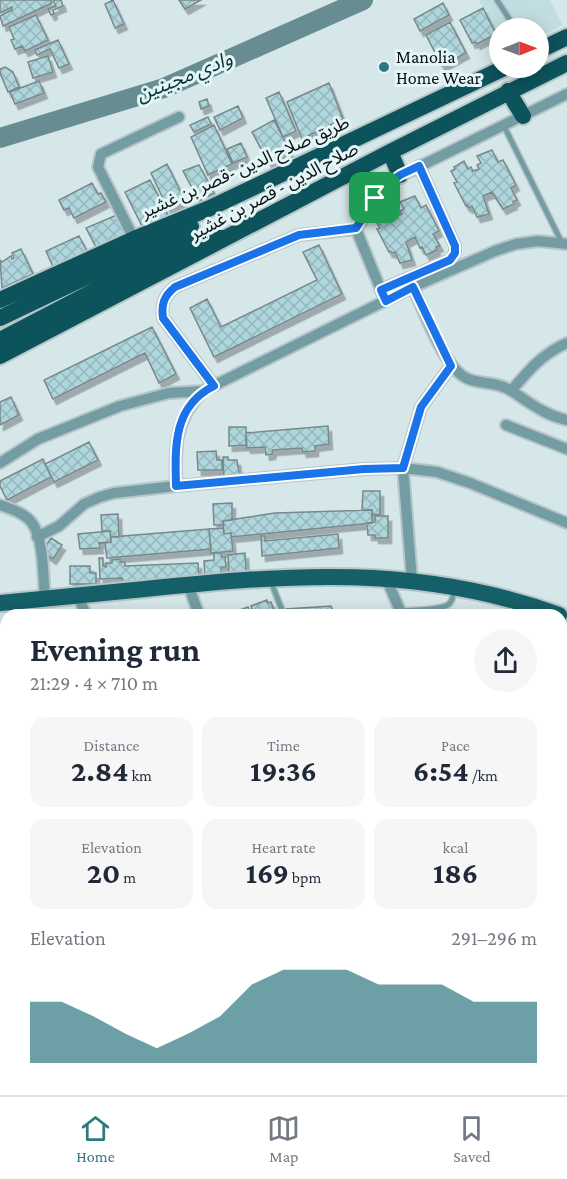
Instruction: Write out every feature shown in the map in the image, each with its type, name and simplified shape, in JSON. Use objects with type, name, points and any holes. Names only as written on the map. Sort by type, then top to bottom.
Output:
[{"type":"highway","points":[[549,46],[567,37]]},
{"type":"highway","name":"صلاح الدين - قصر بن غشير","points":[[0,356],[508,91],[567,63]]},
{"type":"highway","name":"طريق صلاح الدين -قصر بن غشير","points":[[0,300],[134,239],[210,208],[489,75]]},
{"type":"highway","points":[[508,91],[523,116]]},
{"type":"highway","points":[[390,152],[400,175]]},
{"type":"highway","points":[[0,318],[191,227],[202,219],[210,208]]},
{"type":"highway","points":[[0,340],[188,242],[210,237],[226,238]]},
{"type":"main road","points":[[0,603],[269,578],[327,576],[412,580],[456,586],[520,608]]},
{"type":"street","points":[[356,228],[382,188],[400,175],[567,94]]},
{"type":"street","points":[[134,239],[98,167],[98,160],[101,154],[179,117]]},
{"type":"street","points":[[381,290],[450,260],[455,253],[455,246],[419,166]]},
{"type":"street","points":[[356,228],[386,301]]},
{"type":"street","points":[[214,386],[163,318],[162,309],[168,292],[184,282],[284,240],[316,232],[356,228]]},
{"type":"street","points":[[176,486],[175,445],[183,418],[192,402],[203,391],[413,287],[506,248],[538,242],[564,243]]},
{"type":"street","points":[[413,287],[451,366],[470,380],[493,383],[511,390],[538,409],[567,420]]},
{"type":"street","points":[[511,390],[539,360],[567,343]]},
{"type":"street","points":[[412,580],[403,468],[421,407],[451,366]]},
{"type":"street","points":[[0,463],[38,439],[120,406],[169,393],[203,391]]},
{"type":"street","points":[[506,425],[567,449]]},
{"type":"street","points":[[38,537],[59,526],[84,504],[114,493],[364,469],[403,468],[437,472],[470,483],[567,523]]},
{"type":"street","points":[[0,505],[17,511],[32,522],[38,537],[45,598]]},
{"type":"street","points":[[386,578],[399,609]]},
{"type":"street","points":[[188,585],[197,609]]},
{"type":"street","points":[[78,596],[83,609]]},
{"type":"lane","points":[[497,0],[509,18]]},
{"type":"lane","points":[[504,126],[564,243]]},
{"type":"lane","points":[[269,578],[282,609]]},
{"type":"lane","points":[[432,609],[448,605],[456,586]]},
{"type":"shaded area","points":[[479,0],[550,0],[563,25],[549,32],[549,18],[489,19]]},
{"type":"building","points":[[0,0],[51,0],[52,3],[3,26],[0,16],[12,10],[12,7],[0,13]]},
{"type":"building","points":[[53,0],[61,0],[63,6],[53,10],[54,14],[51,15],[48,9],[56,6]]},
{"type":"building","points":[[113,0],[124,24],[115,28],[105,4]]},
{"type":"building","points":[[179,0],[201,0],[185,9]]},
{"type":"building","points":[[443,3],[449,15],[420,31],[414,19]]},
{"type":"building","points":[[483,8],[489,20],[489,38],[477,44],[472,43],[460,20]]},
{"type":"building","points":[[36,15],[48,40],[25,51],[22,46],[15,49],[9,27]]},
{"type":"building","points":[[450,22],[466,53],[442,66],[426,35]]},
{"type":"building","points":[[58,40],[69,64],[59,68],[50,49],[37,55],[35,50]]},
{"type":"building","points":[[48,56],[53,72],[33,78],[28,62]]},
{"type":"building","points":[[5,67],[13,72],[19,87],[8,92],[0,73],[0,69]]},
{"type":"building","points":[[39,81],[44,93],[15,104],[10,92]]},
{"type":"building","points":[[329,83],[343,119],[302,139],[287,102]]},
{"type":"building","points":[[279,92],[296,131],[283,137],[266,98]]},
{"type":"building","points":[[207,99],[209,106],[201,109],[199,102]]},
{"type":"building","points":[[238,106],[243,118],[220,130],[214,117]]},
{"type":"building","points":[[208,117],[211,124],[194,132],[190,125]]},
{"type":"building","points":[[274,120],[290,151],[268,162],[252,132]]},
{"type":"building","points":[[214,125],[232,164],[208,175],[191,137]]},
{"type":"building","points":[[241,143],[247,157],[233,163],[227,149]]},
{"type":"building","points":[[492,150],[498,162],[503,160],[516,185],[511,188],[517,200],[503,209],[492,192],[483,196],[489,214],[477,217],[472,206],[469,208],[466,206],[454,183],[457,182],[451,171],[464,161],[468,169],[471,167],[473,171],[479,169],[477,165],[481,163],[477,156]]},
{"type":"building","points":[[167,164],[185,201],[168,209],[151,173]]},
{"type":"building","points":[[199,165],[214,193],[199,201],[183,171]]},
{"type":"building","points":[[150,180],[170,219],[145,232],[125,192]]},
{"type":"building","points":[[92,183],[106,202],[74,218],[69,208],[64,210],[59,200]]},
{"type":"building","points":[[415,196],[421,208],[426,205],[439,231],[433,234],[440,246],[426,255],[415,237],[406,242],[412,260],[400,263],[395,252],[389,252],[377,229],[380,228],[374,217],[387,207],[396,217],[402,214],[400,211],[404,209],[400,202]]},
{"type":"building","points":[[119,214],[129,232],[96,247],[86,228]]},
{"type":"building","points":[[79,236],[89,255],[55,271],[46,251]]},
{"type":"building","points":[[319,245],[342,294],[214,357],[190,308],[207,299],[221,327],[317,280],[303,252]]},
{"type":"building","points":[[21,249],[33,274],[2,288],[0,260],[2,262],[11,256],[12,259],[14,258],[12,253]]},
{"type":"building","points":[[152,327],[176,374],[159,383],[145,353],[53,399],[44,380]]},
{"type":"building","points":[[11,397],[19,415],[0,425],[0,402]]},
{"type":"building","points":[[328,426],[329,444],[315,446],[315,451],[303,452],[302,448],[273,450],[272,454],[266,455],[265,447],[247,448],[246,433]]},
{"type":"building","points":[[229,427],[246,427],[246,445],[229,446]]},
{"type":"building","points":[[89,442],[98,460],[54,482],[45,464]]},
{"type":"building","points":[[216,451],[217,460],[222,460],[222,470],[198,470],[197,452]]},
{"type":"building","points":[[223,457],[228,457],[228,460],[237,460],[240,479],[224,480]]},
{"type":"building","points":[[43,459],[51,477],[7,500],[0,481]]},
{"type":"building","points":[[363,491],[380,491],[380,514],[373,515],[372,510],[362,510]]},
{"type":"building","points":[[232,503],[232,520],[223,521],[224,525],[214,525],[213,504]]},
{"type":"building","points":[[372,510],[372,523],[231,537],[231,533],[224,534],[223,521],[275,513]]},
{"type":"building","points":[[118,514],[119,537],[111,537],[110,531],[102,531],[101,515]]},
{"type":"building","points":[[375,516],[388,516],[388,538],[375,538],[375,535],[368,535],[367,523],[375,522]]},
{"type":"building","points":[[223,528],[224,534],[231,533],[233,551],[211,553],[209,529]]},
{"type":"building","points":[[209,529],[211,549],[107,558],[105,543],[111,542],[111,537]]},
{"type":"building","points":[[110,531],[111,542],[99,543],[100,548],[80,549],[78,534]]},
{"type":"building","points":[[338,534],[339,548],[262,556],[261,536],[265,536],[265,541]]},
{"type":"building","points":[[51,538],[62,545],[53,559],[42,552]]},
{"type":"building","points":[[214,553],[221,553],[222,557],[225,557],[226,567],[221,567],[222,575],[205,580],[204,561],[214,560]]},
{"type":"building","points":[[245,553],[246,571],[229,573],[228,555]]},
{"type":"building","points":[[99,558],[103,558],[103,566],[106,567],[106,563],[120,559],[120,562],[125,562],[125,566],[198,563],[199,579],[122,583],[122,578],[100,579]]},
{"type":"building","points":[[70,566],[90,566],[90,573],[96,573],[96,584],[70,584]]},
{"type":"building","points":[[267,600],[268,603],[271,602],[274,609],[252,609],[251,606]]},
{"type":"building","points":[[331,606],[332,609],[286,609]]},
{"type":"waterway","name":"وادي مجينين","points":[[0,138],[164,88],[363,0]]},
{"type":"place","name":"Manolia Home Wear","points":[[384,67]]},
{"type":"route","points":[[419,166],[456,250],[450,260],[381,290],[386,301],[413,287],[451,366],[421,407],[403,468],[364,469],[176,486],[175,445],[183,418],[192,402],[203,391],[214,386],[163,318],[162,309],[168,292],[232,261],[284,240],[316,232],[345,231],[356,228],[375,198],[390,181],[419,166]]}]
